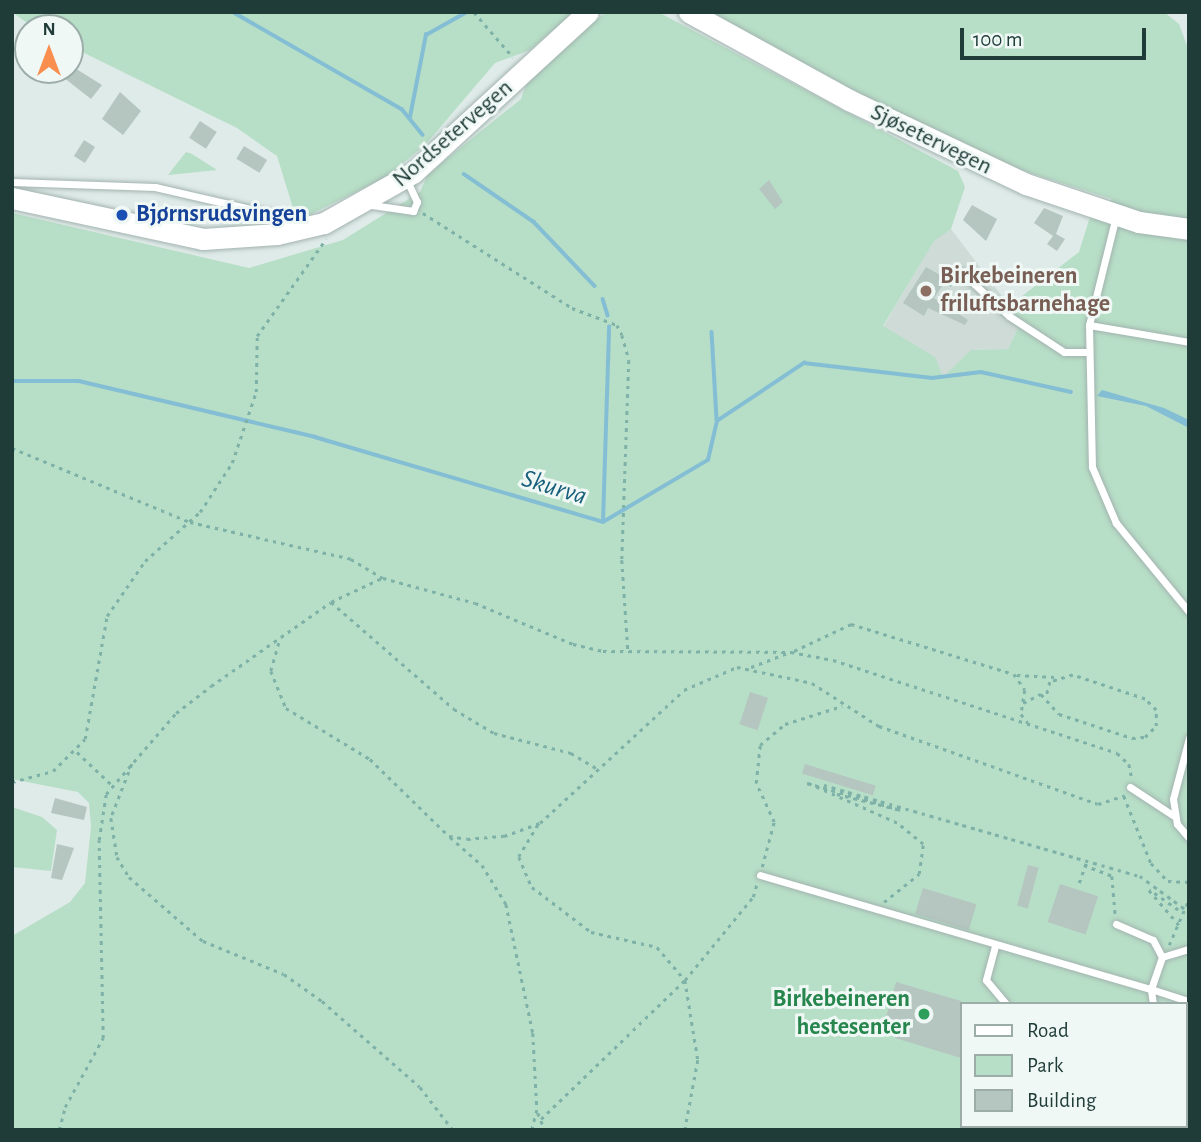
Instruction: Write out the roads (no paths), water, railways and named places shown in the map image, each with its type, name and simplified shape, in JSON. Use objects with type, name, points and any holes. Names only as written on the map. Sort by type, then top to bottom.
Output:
[{"type":"main road","name":"Nordsetervegen","points":[[12,198],[202,239],[277,234],[365,204],[406,177],[588,12]]},
{"type":"main road","name":"Sjøsetervegen","points":[[689,12],[936,143],[1026,184],[1116,215],[1189,229]]},
{"type":"lane","points":[[365,204],[401,213],[414,207],[406,177]]},
{"type":"lane","points":[[12,182],[155,187],[281,216]]},
{"type":"lane","points":[[1116,215],[1089,325],[1088,352],[1096,482],[1116,523],[1189,612]]},
{"type":"lane","points":[[961,272],[1009,316],[1064,352],[1088,352]]},
{"type":"lane","points":[[1089,325],[1189,342]]},
{"type":"lane","points":[[1174,816],[1175,783],[1189,738]]},
{"type":"lane","points":[[1130,787],[1174,816],[1189,838]]},
{"type":"lane","points":[[760,875],[1189,1001]]},
{"type":"lane","points":[[1116,924],[1153,940],[1162,957],[1151,989],[1153,1002]]},
{"type":"lane","points":[[995,946],[986,980],[1004,1002]]},
{"type":"lane","points":[[1162,957],[1189,949]]},
{"type":"water","points":[[1102,390],[1164,408],[1189,420],[1189,428],[1146,406],[1097,396]]},
{"type":"waterway","points":[[233,12],[402,109],[423,135]]},
{"type":"waterway","points":[[410,117],[426,35],[467,12]]},
{"type":"waterway","points":[[464,174],[534,222],[595,286]]},
{"type":"waterway","points":[[603,299],[608,315]]},
{"type":"waterway","points":[[603,522],[609,327]]},
{"type":"waterway","points":[[712,332],[717,420]]},
{"type":"waterway","name":"Skurva","points":[[12,381],[79,381],[315,437],[603,522],[708,460],[717,421],[804,363],[932,378],[981,372],[1071,392]]},
{"type":"place","name":"Bjørnsrudsvingen","points":[[122,215]]},
{"type":"place","name":"Birkebeineren friluftsbarnehage","points":[[926,291]]},
{"type":"place","name":"Birkebeineren hestesenter","points":[[924,1014]]}]
